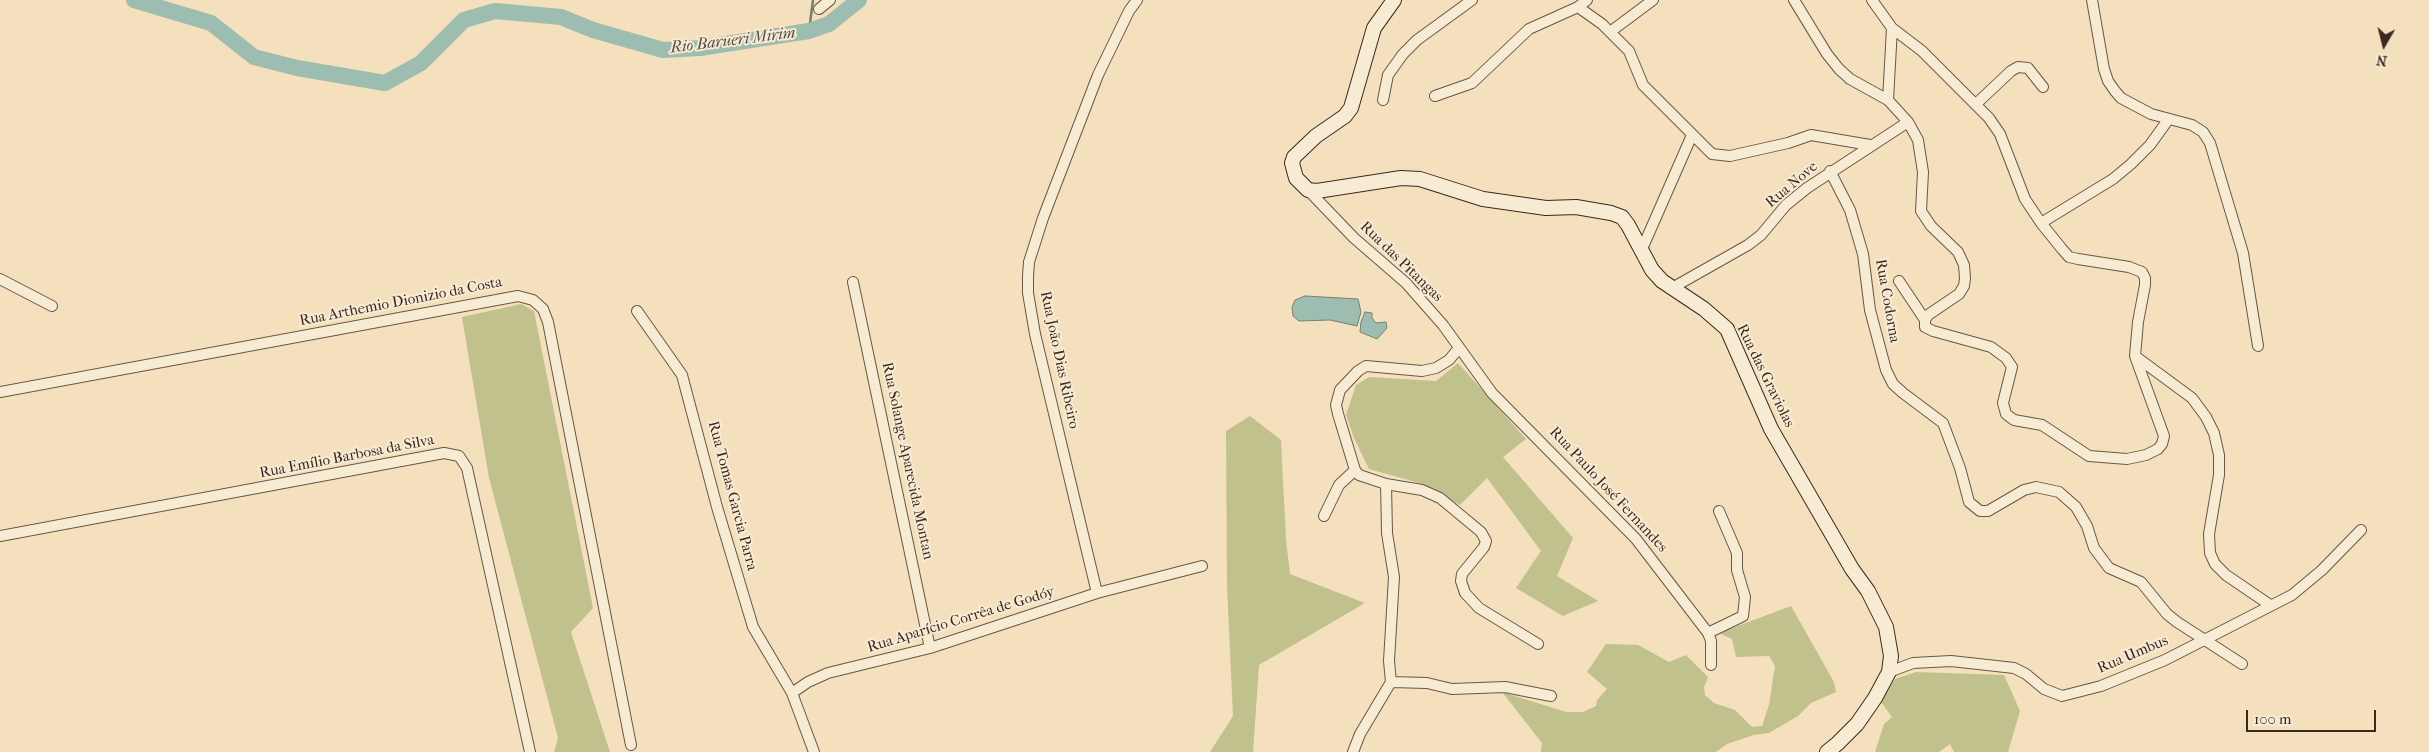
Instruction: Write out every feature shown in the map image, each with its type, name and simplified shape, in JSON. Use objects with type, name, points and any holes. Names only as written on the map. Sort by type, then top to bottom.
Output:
[{"type":"main road","points":[[1308,190],[1296,178],[1292,163],[1300,150],[1345,116],[1351,108],[1374,28],[1394,0]]},
{"type":"main road","name":"Rua das Graviolas","points":[[1308,190],[1327,191],[1401,178],[1420,178],[1483,200],[1546,208],[1576,207],[1611,213],[1622,217],[1657,276],[1704,309],[1726,329],[1771,429],[1852,569],[1882,613],[1891,656],[1889,672]]},
{"type":"main road","points":[[1827,752],[1857,724],[1875,698],[1889,672]]},
{"type":"street","points":[[819,9],[830,0]]},
{"type":"street","name":"Rua João Dias Ribeiro","points":[[1097,593],[1035,334],[1028,293],[1028,276],[1030,262],[1050,199],[1098,75],[1129,12],[1137,0]]},
{"type":"street","points":[[1383,100],[1388,75],[1403,54],[1417,40],[1472,0]]},
{"type":"street","points":[[1435,96],[1472,83],[1529,29],[1578,7],[1587,0]]},
{"type":"street","points":[[1610,32],[1653,0]]},
{"type":"street","points":[[1794,0],[1827,54],[1840,69],[1850,78],[1888,100],[1908,122],[1918,140],[1922,152],[1920,211],[1930,226],[1958,252],[1964,265],[1966,278],[1959,294],[1925,320]]},
{"type":"street","points":[[1872,0],[1892,28],[1922,51],[1989,118],[2000,134],[2019,186],[2040,223],[2070,257],[2129,266],[2142,272],[2145,278],[2145,285],[2138,322],[2136,356],[2164,436],[2162,444],[2146,455],[2127,459],[2101,458],[2079,451],[2042,425],[2023,423],[2010,418],[2004,409],[2003,403],[2011,374],[2010,362],[1991,347],[1929,330],[1924,324],[1925,320],[1899,281]]},
{"type":"street","points":[[2092,0],[2108,81],[2121,98],[2151,114],[2192,125],[2203,132],[2210,143],[2243,253],[2258,346]]},
{"type":"street","points":[[1578,7],[1610,32],[1629,51],[1643,85],[1712,154],[1721,156],[1788,144],[1811,135],[1870,145]]},
{"type":"street","points":[[1888,100],[1892,28]]},
{"type":"street","points":[[1976,104],[2011,70],[2018,67],[2028,68],[2043,87]]},
{"type":"street","points":[[2040,223],[2113,179],[2150,145],[2168,120]]},
{"type":"street","name":"Rua Nove","points":[[1672,288],[1748,245],[1761,235],[1786,205],[1830,172],[1908,122]]},
{"type":"street","points":[[1642,249],[1692,135]]},
{"type":"street","name":"Rua Codorna","points":[[1830,172],[1850,210],[1864,254],[1870,310],[1886,370],[1893,384],[1943,423],[1963,476],[1969,502],[1980,511],[1988,512],[2024,490],[2036,487],[2059,492],[2076,507],[2087,526],[2100,559],[2109,568],[2141,582],[2167,614],[2201,640],[2242,664]]},
{"type":"street","name":"Rua das Pitangas","points":[[1308,190],[1354,238],[1406,283],[1443,325],[1459,348]]},
{"type":"street","points":[[0,279],[52,306]]},
{"type":"street","name":"Rua Solange Aparecida Montan","points":[[853,282],[930,648]]},
{"type":"street","name":"Rua Arthemio Dionizio da Costa","points":[[0,392],[518,296],[533,300],[542,309],[548,322],[631,745]]},
{"type":"street","name":"Rua Tomas Garcia Parra","points":[[637,311],[682,375],[717,507],[753,627],[792,693]]},
{"type":"street","points":[[1459,348],[1449,360],[1436,368],[1422,371],[1366,366],[1358,370],[1340,390],[1336,404],[1355,470],[1365,479],[1422,490],[1440,498],[1481,532],[1486,541],[1484,547],[1462,574],[1461,581],[1465,593],[1479,608],[1538,644]]},
{"type":"street","name":"Rua Paulo José Fernandes","points":[[1459,348],[1492,393],[1636,540],[1708,633]]},
{"type":"street","points":[[2136,356],[2192,398],[2206,417],[2214,433],[2220,455],[2219,474],[2209,534],[2210,553],[2215,564],[2226,575],[2270,605]]},
{"type":"street","name":"Rua Emílio Barbosa da Silva","points":[[0,536],[444,454],[459,456],[467,468],[530,752]]},
{"type":"street","points":[[1324,516],[1339,485],[1355,470]]},
{"type":"street","points":[[1353,752],[1360,734],[1391,682],[1389,661],[1394,577],[1388,533],[1386,484]]},
{"type":"street","points":[[1711,666],[1711,641],[1708,633],[1743,616],[1745,597],[1737,570],[1737,553],[1719,511]]},
{"type":"street","name":"Rua Umbus","points":[[1889,672],[1913,664],[1932,661],[2001,665],[2014,668],[2026,674],[2044,689],[2062,696],[2101,686],[2165,660],[2292,595],[2361,530]]},
{"type":"street","name":"Rua Aparício Corrêa de Godóy","points":[[792,693],[808,682],[828,674],[930,648],[1097,593],[1202,566]]},
{"type":"street","points":[[1391,682],[1427,683],[1452,689],[1505,687],[1551,696]]},
{"type":"street","points":[[792,693],[814,752]]},
{"type":"green space","points":[[521,304],[534,311],[593,608],[571,632],[610,752],[554,752],[558,738],[489,478],[462,317]]},
{"type":"green space","points":[[1458,363],[1526,439],[1503,457],[1573,538],[1557,576],[1598,601],[1563,616],[1516,588],[1541,551],[1487,478],[1460,505],[1419,483],[1369,469],[1354,438],[1346,415],[1356,385],[1369,377],[1436,381]]},
{"type":"green space","points":[[1250,416],[1281,440],[1286,540],[1290,574],[1365,603],[1259,665],[1253,752],[1210,752],[1233,716],[1227,586],[1226,431]]},
{"type":"green space","points":[[1791,606],[1834,682],[1836,692],[1811,703],[1798,716],[1769,733],[1754,735],[1727,744],[1716,752],[1541,752],[1542,743],[1502,692],[1566,712],[1583,712],[1596,706],[1597,700],[1607,689],[1587,672],[1606,644],[1638,645],[1669,662],[1686,655],[1708,677],[1704,687],[1705,695],[1714,703],[1735,710],[1752,727],[1762,726],[1769,705],[1775,666],[1769,656],[1736,657],[1732,639],[1719,633]]},
{"type":"green space","points":[[1916,672],[2004,675],[2020,711],[2008,752],[1954,752],[1950,744],[1939,752],[1875,752],[1884,724],[1892,717],[1881,702],[1895,679]]},
{"type":"shaded area","points":[[1305,296],[1358,299],[1361,312],[1357,326],[1330,320],[1299,321],[1293,316],[1292,307],[1295,300]]},
{"type":"shaded area","points":[[1365,312],[1372,313],[1372,318],[1376,323],[1386,322],[1387,328],[1377,339],[1360,332]]},
{"type":"waterway","name":"Rio Barueri Mirim","points":[[134,0],[211,23],[254,57],[297,68],[385,83],[421,63],[464,20],[495,11],[561,17],[593,30],[663,50],[700,48],[809,31],[829,24],[859,0]]},
{"type":"waterway","points":[[809,31],[813,0]]}]
